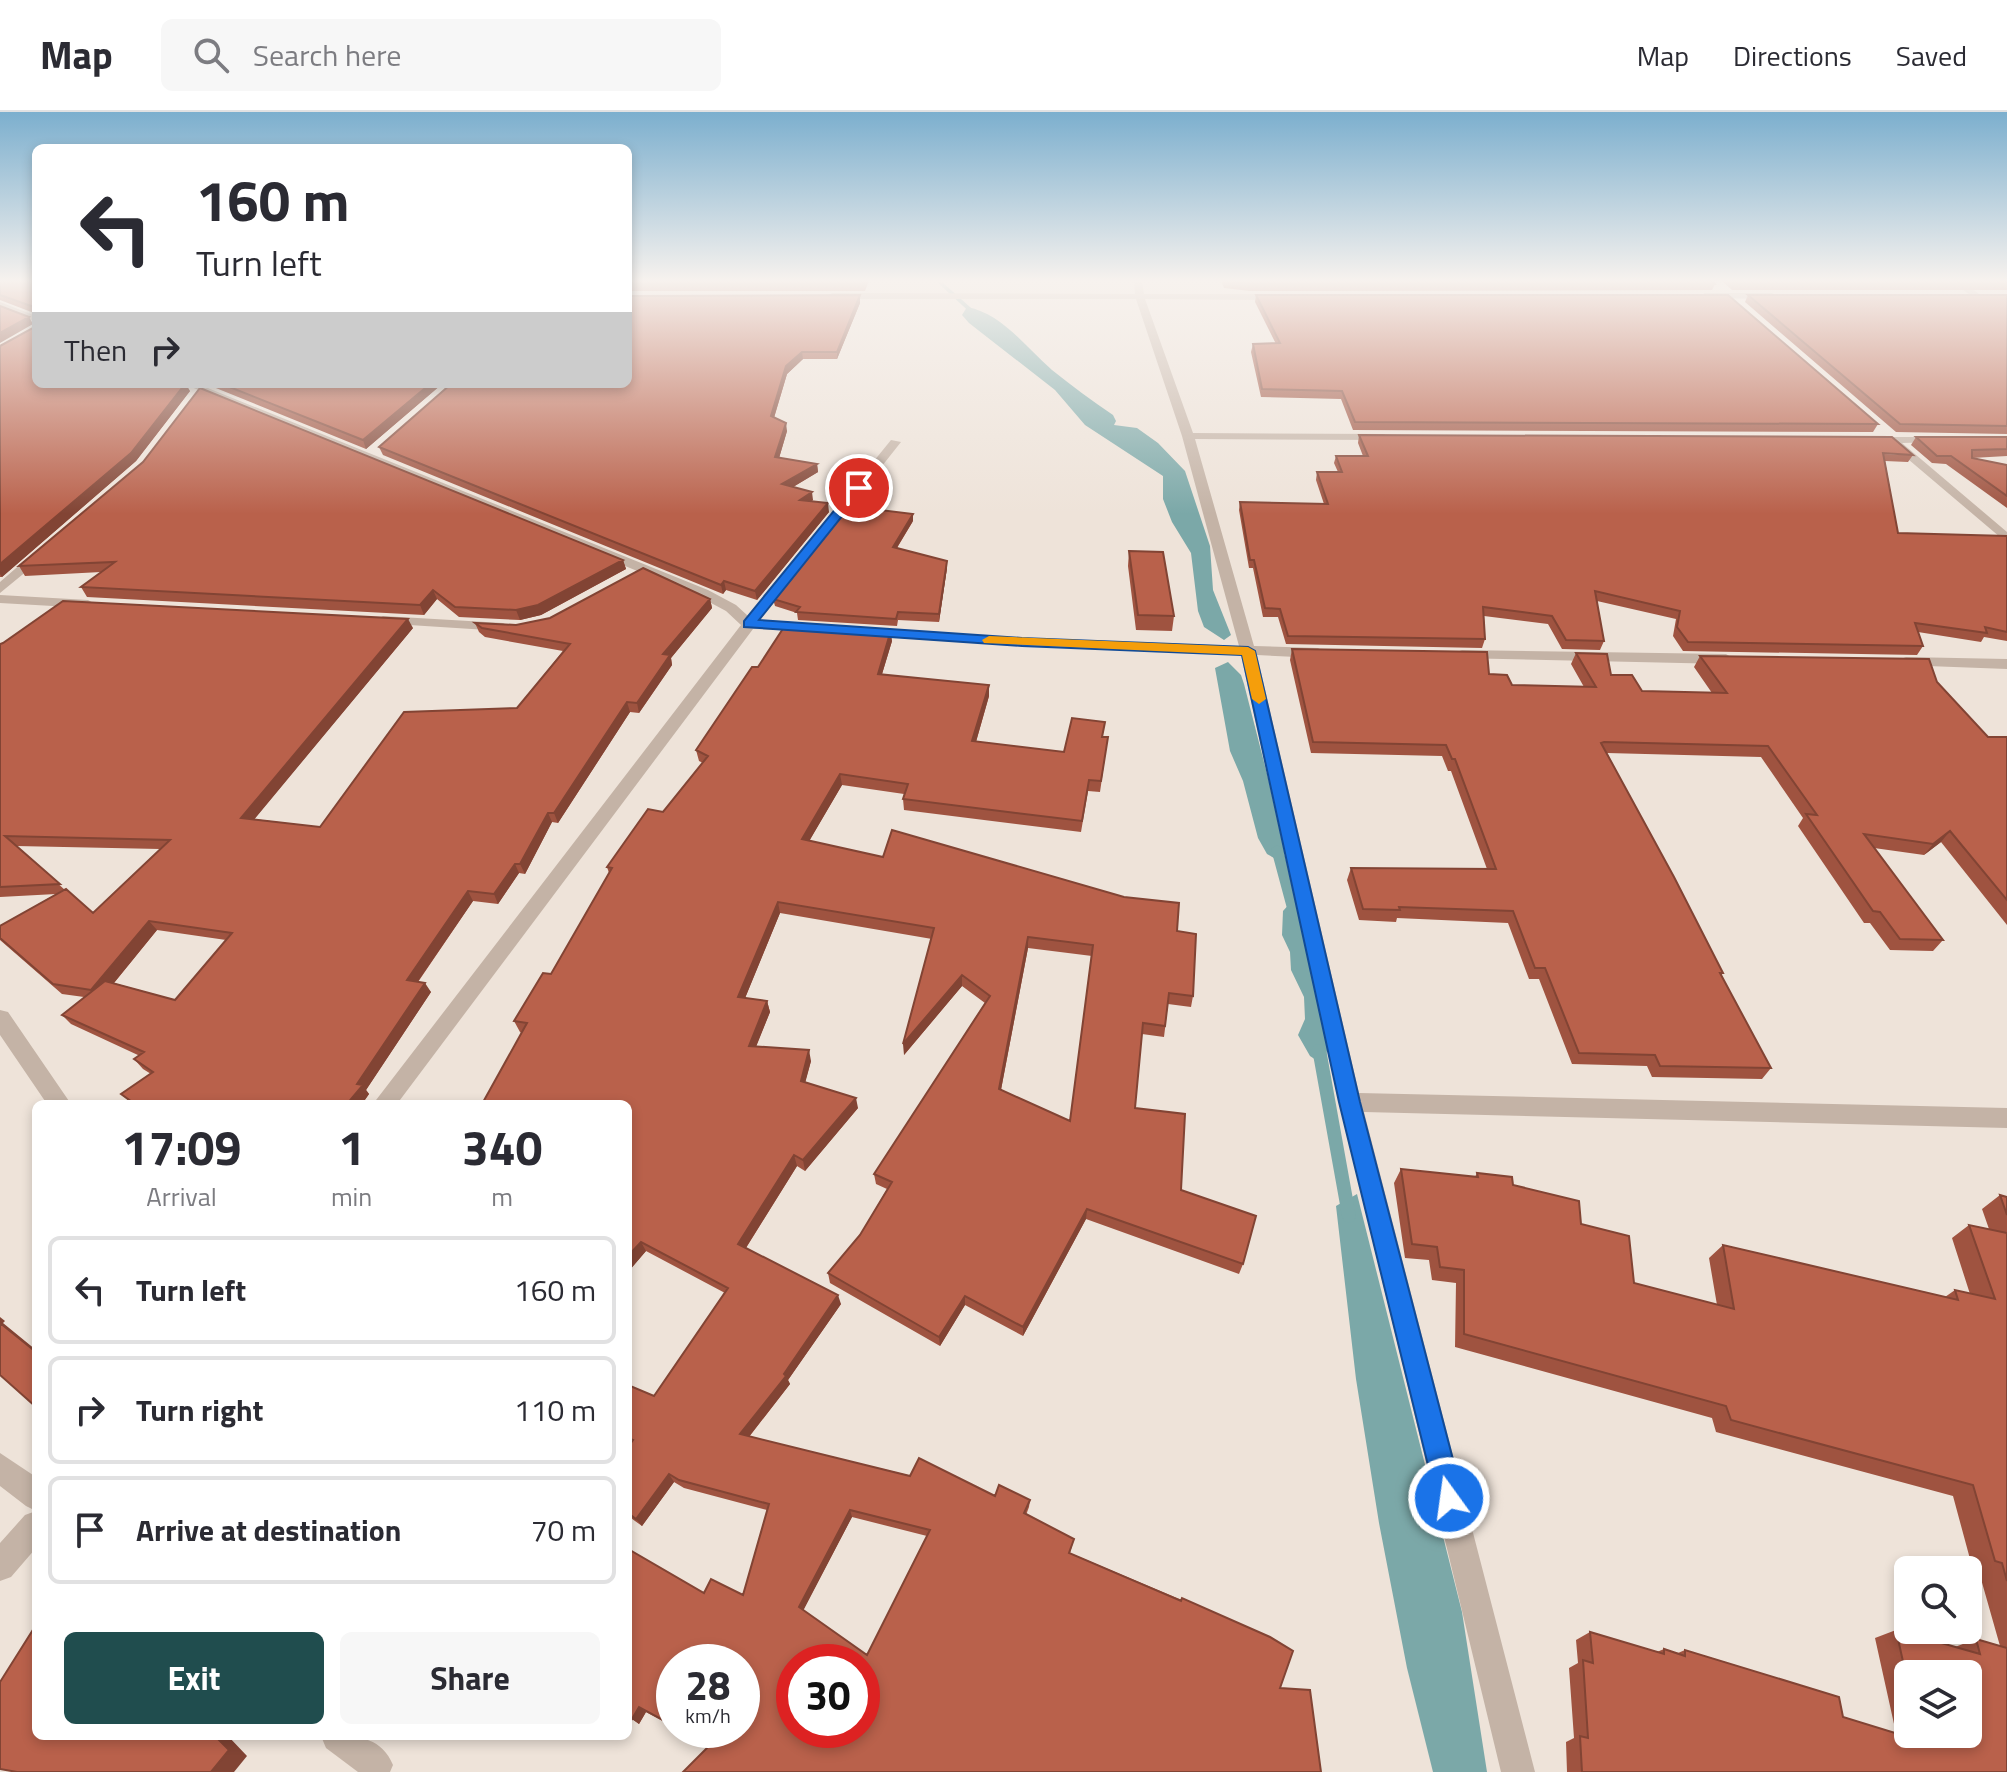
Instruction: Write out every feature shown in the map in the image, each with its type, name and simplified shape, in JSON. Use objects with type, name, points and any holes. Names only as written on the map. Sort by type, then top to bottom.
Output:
[{"type":"street","points":[[1161,358],[1188,436],[1248,651],[1350,1102],[1518,1772]]},
{"type":"street","points":[[194,391],[371,455],[637,573],[703,593],[731,608],[749,624],[825,629]]},
{"type":"street","points":[[1880,429],[2007,539]]},
{"type":"street","points":[[1188,436],[1396,437]]},
{"type":"street","points":[[1860,440],[1949,439]]},
{"type":"street","points":[[387,1100],[749,624],[895,442]]},
{"type":"street","points":[[371,455],[382,445]]},
{"type":"street","points":[[0,589],[56,541]]},
{"type":"street","points":[[0,599],[109,605]]},
{"type":"street","points":[[373,620],[520,627]]},
{"type":"street","points":[[855,631],[1022,642],[1327,653]]},
{"type":"street","points":[[1438,654],[1738,659]]},
{"type":"street","points":[[1896,662],[2007,664]]},
{"type":"street","points":[[0,1018],[57,1100]]},
{"type":"street","points":[[1350,1102],[2007,1118]]},
{"type":"street","points":[[0,1467],[32,1493]]},
{"type":"street","points":[[0,1566],[32,1530]]},
{"type":"street","points":[[345,1740],[376,1758]]},
{"type":"water","points":[[1015,358],[1040,358],[1113,415],[1114,425],[1137,428],[1158,443],[1185,471],[1210,546],[1213,590],[1231,635],[1224,640],[1204,627],[1198,611],[1191,553],[1172,522],[1163,499],[1163,476],[1085,425],[1055,390]]},
{"type":"water","points":[[1228,662],[1241,675],[1244,684],[1286,848],[1281,862],[1267,854],[1258,838],[1243,781],[1230,751],[1215,668]]},
{"type":"water","points":[[1292,901],[1303,912],[1322,990],[1328,1034],[1322,1064],[1310,1056],[1298,1035],[1305,1019],[1304,997],[1291,970],[1290,952],[1282,935],[1283,911]]},
{"type":"water","points":[[1357,1194],[1462,1612],[1487,1772],[1433,1772],[1407,1668],[1356,1379],[1336,1206]]},
{"type":"building","points":[[0,358],[32,358],[32,388],[182,388],[131,453],[0,564]]},
{"type":"building","points":[[632,358],[795,358],[786,366],[771,416],[786,423],[775,457],[817,464],[782,484],[812,492],[800,500],[828,503],[755,591],[724,581],[721,585],[379,447],[446,388],[632,388]]},
{"type":"building","points":[[1256,358],[1802,358],[1878,424],[1355,422],[1342,391],[1262,389]]},
{"type":"building","points":[[1823,358],[2007,358],[2007,426],[1900,424]]},
{"type":"building","points":[[200,388],[623,560],[538,605],[516,610],[455,607],[433,590],[420,605],[81,587],[115,562],[19,566],[143,462]]},
{"type":"building","points":[[232,388],[425,388],[363,440]]},
{"type":"building","points":[[1359,435],[1892,437],[1913,455],[1883,453],[1898,533],[2007,536],[2007,632],[1985,627],[1987,633],[1915,623],[1923,646],[1688,642],[1677,627],[1680,611],[1595,591],[1604,641],[1566,640],[1552,616],[1483,607],[1485,639],[1288,636],[1280,609],[1265,608],[1254,560],[1250,560],[1240,502],[1328,504],[1317,472],[1342,472],[1336,456],[1368,456]]},
{"type":"building","points":[[1916,437],[2007,437],[2007,449],[1972,450],[1972,458],[2007,465],[2007,496],[1951,456],[1937,456]]},
{"type":"building","points":[[847,506],[913,514],[893,547],[947,561],[939,614],[898,612],[896,619],[796,612],[800,607],[773,599]]},
{"type":"building","points":[[1129,551],[1163,552],[1174,616],[1138,615]]},
{"type":"building","points":[[643,568],[710,599],[663,654],[670,655],[637,703],[627,702],[554,813],[548,813],[520,864],[515,864],[494,894],[468,891],[407,980],[425,983],[357,1084],[363,1085],[350,1100],[129,1100],[121,1094],[153,1072],[134,1059],[144,1052],[62,1015],[105,981],[175,1000],[232,933],[149,921],[91,990],[53,984],[0,938],[0,926],[66,889],[93,913],[170,840],[5,836],[60,884],[0,887],[0,644],[63,601],[408,619],[241,818],[320,827],[404,712],[517,708],[570,644],[482,628],[475,623],[516,625],[550,618]]},
{"type":"building","points":[[786,624],[891,630],[878,674],[989,685],[972,741],[1064,752],[1072,718],[1105,722],[1102,737],[1108,737],[1101,781],[1089,780],[1082,821],[903,799],[908,784],[840,774],[802,839],[883,857],[892,830],[1124,897],[1179,903],[1177,931],[1196,934],[1193,996],[1169,993],[1165,1026],[1143,1023],[1135,1108],[1185,1114],[1181,1190],[1256,1216],[1243,1264],[1087,1209],[1023,1327],[965,1296],[939,1337],[828,1273],[860,1235],[892,1182],[874,1174],[990,996],[962,975],[903,1044],[934,928],[778,902],[738,997],[767,1001],[749,1046],[809,1050],[801,1081],[856,1098],[803,1160],[794,1155],[738,1244],[838,1295],[784,1374],[786,1376],[740,1434],[910,1476],[919,1458],[995,1496],[999,1485],[1030,1500],[1024,1513],[1074,1539],[1069,1553],[1270,1637],[1293,1651],[1280,1688],[1310,1690],[1321,1772],[683,1772],[707,1748],[760,1748],[760,1644],[656,1644],[656,1716],[639,1707],[632,1719],[632,1551],[704,1593],[711,1579],[743,1595],[769,1504],[679,1480],[669,1474],[636,1519],[632,1516],[632,1387],[654,1396],[728,1288],[641,1242],[632,1252],[632,1100],[484,1100],[527,1023],[514,1021],[543,973],[551,974],[612,868],[607,867],[648,809],[663,812],[708,756],[696,750],[752,667],[758,667]],"holes":[[[1028,937],[1093,945],[1070,1121],[999,1089]],[[850,1510],[930,1530],[873,1644],[880,1644],[880,1748],[776,1748],[776,1644],[851,1644],[799,1607]]]},
{"type":"building","points":[[1292,649],[1487,652],[1489,674],[1507,675],[1512,685],[1596,687],[1576,653],[1607,654],[1611,675],[1632,675],[1642,691],[1727,693],[1700,656],[1929,659],[1937,682],[1988,737],[2007,737],[2007,900],[1950,831],[1933,844],[1864,834],[1943,940],[1900,939],[1880,912],[1873,911],[1806,814],[1817,815],[1768,746],[1601,743],[1674,877],[1723,973],[1720,973],[1771,1068],[1660,1066],[1655,1055],[1579,1053],[1545,968],[1535,968],[1513,911],[1399,907],[1400,910],[1363,909],[1351,868],[1496,869],[1455,759],[1452,759],[1446,745],[1313,742]]},
{"type":"building","points":[[1401,1169],[1478,1177],[1477,1173],[1512,1177],[1513,1185],[1579,1201],[1581,1224],[1629,1236],[1634,1283],[1734,1309],[1723,1245],[1958,1300],[1955,1290],[1995,1299],[1969,1225],[2007,1233],[2007,1581],[2002,1563],[1995,1561],[1973,1485],[1731,1420],[1726,1406],[1464,1334],[1464,1270],[1440,1267],[1437,1247],[1412,1244]]},
{"type":"building","points":[[2000,1195],[2007,1197],[2007,1215]]},
{"type":"building","points":[[0,1323],[32,1349],[32,1403],[0,1375]]},
{"type":"building","points":[[32,1631],[32,1740],[219,1740],[229,1750],[211,1772],[17,1772],[0,1769],[0,1682]]},
{"type":"building","points":[[1590,1632],[1664,1654],[1664,1649],[1685,1656],[1685,1650],[1839,1697],[1843,1717],[1894,1733],[1894,1748],[1982,1748],[1982,1660],[1903,1660],[1899,1644],[1945,1644],[1980,1654],[1977,1644],[1982,1644],[1982,1641],[2007,1648],[2007,1772],[1582,1772],[1580,1736],[1588,1738],[1583,1660],[1593,1663]]},
{"type":"waterway","points":[[1277,849],[1295,916]]},
{"type":"waterway","points":[[1319,1049],[1349,1216]]},
{"type":"slow traffic","points":[[989,640],[1248,651],[1259,699]]},
{"type":"route","points":[[859,488],[749,624],[1022,642],[1248,651],[1350,1102],[1449,1498]]}]
